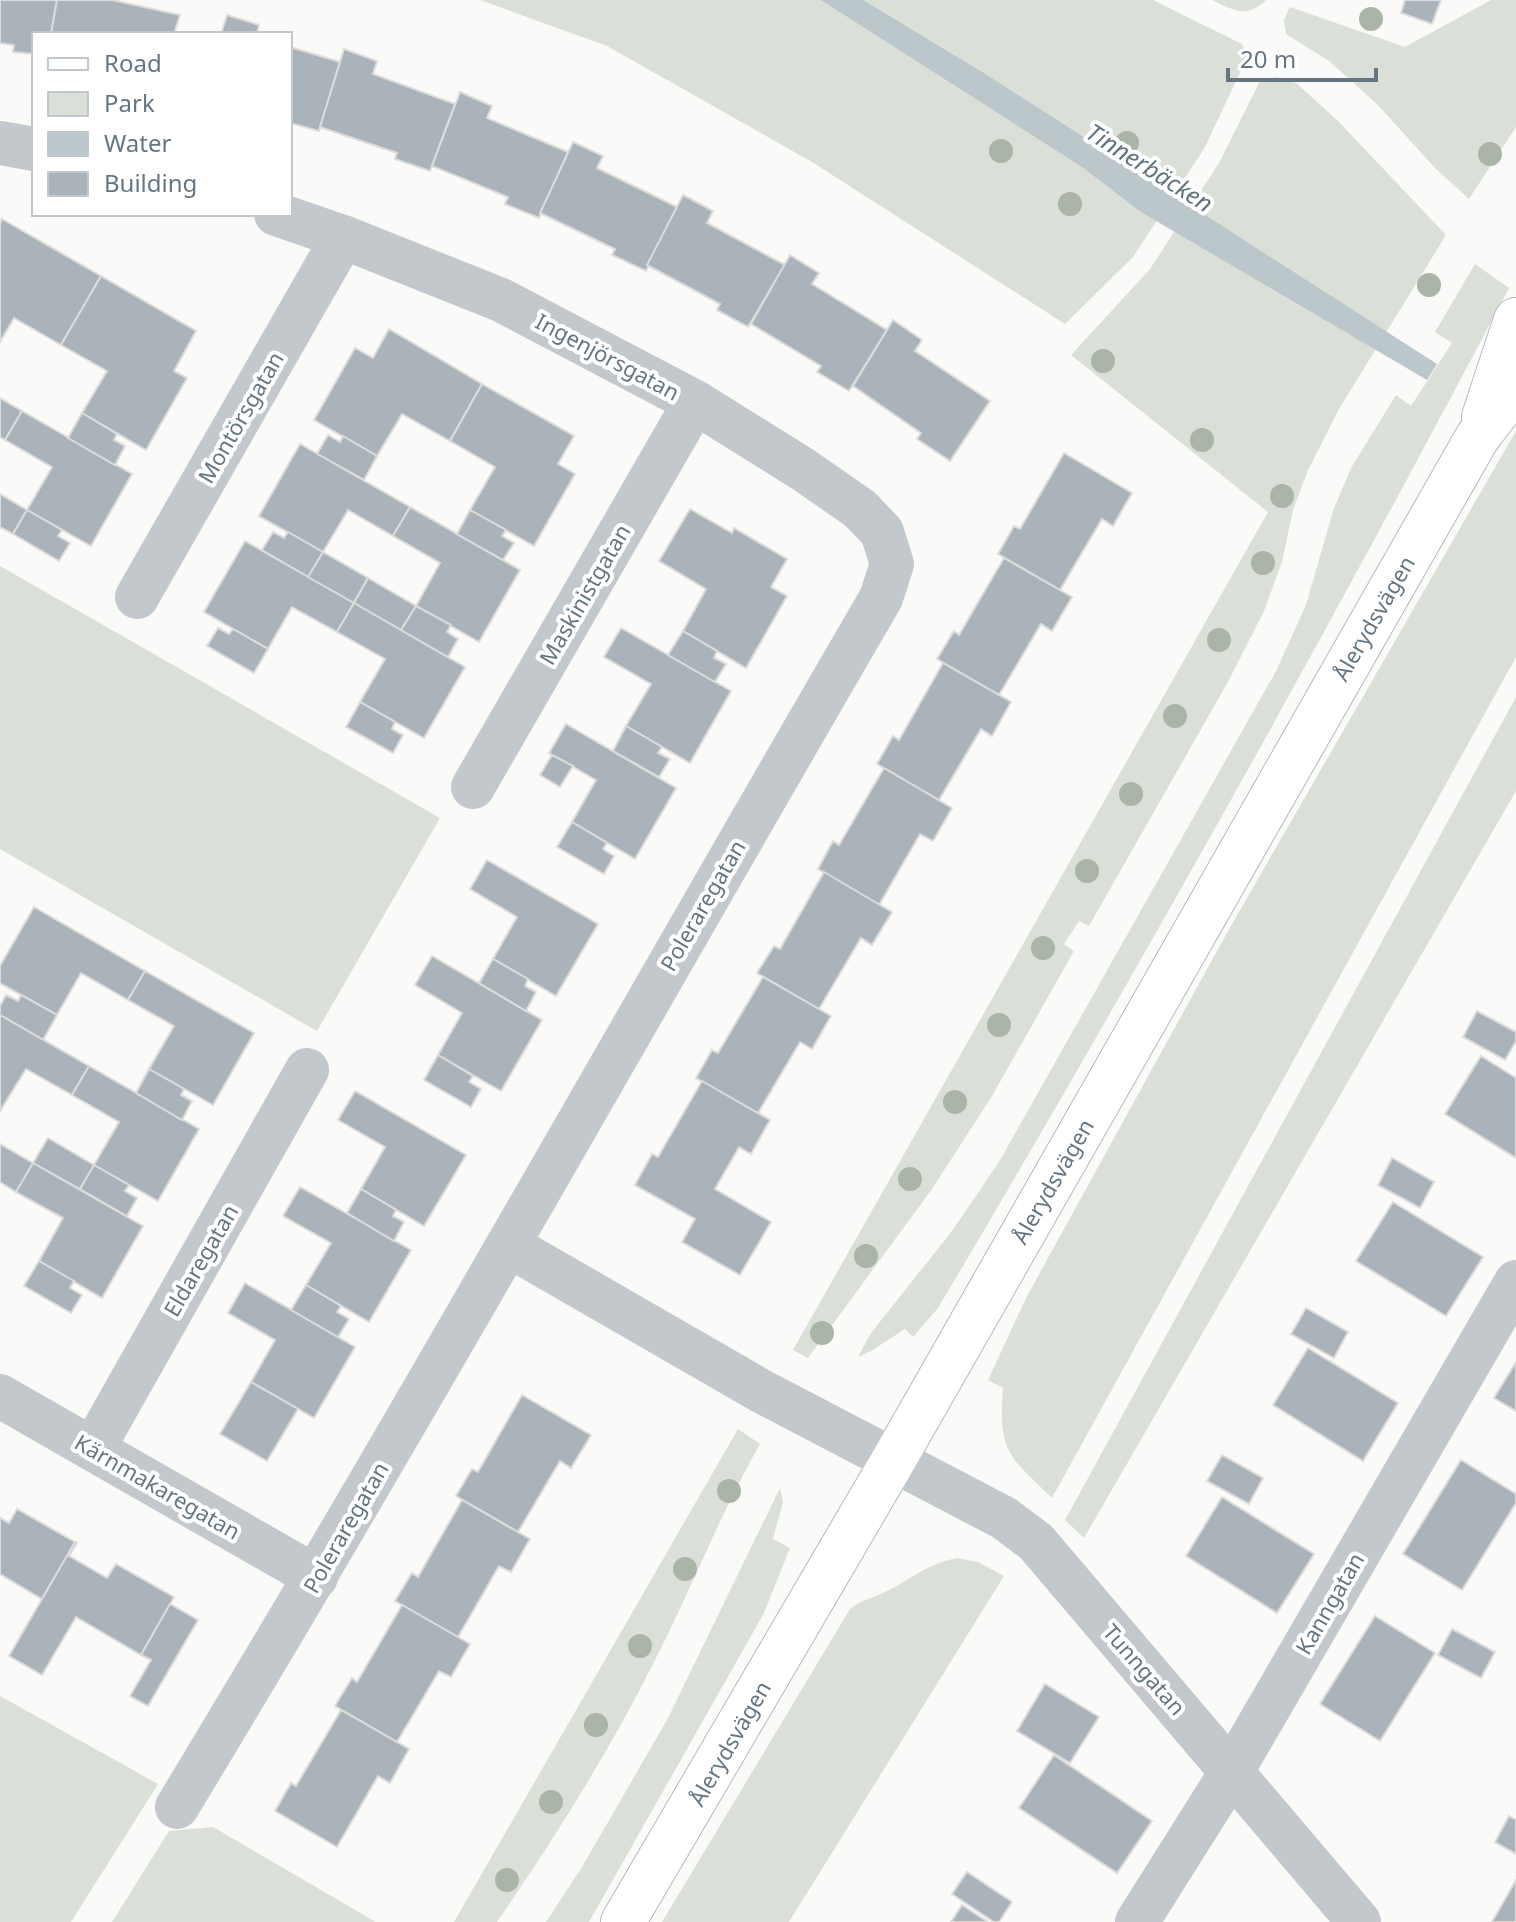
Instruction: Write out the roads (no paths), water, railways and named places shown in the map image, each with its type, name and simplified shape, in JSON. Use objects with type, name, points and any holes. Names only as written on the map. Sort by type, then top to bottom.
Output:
[{"type":"main road","name":"Ålerydsvägen","points":[[1477,438],[1516,320]]},
{"type":"main road","name":"Ålerydsvägen","points":[[623,1922],[893,1461],[1477,438],[1516,387]]},
{"type":"street","points":[[0,143],[32,149]]},
{"type":"street","name":"Ingenjörsgatan","points":[[282,216],[501,300],[695,402],[860,509],[882,532],[892,564]]},
{"type":"street","name":"Montörsgatan","points":[[137,597],[343,237]]},
{"type":"street","name":"Maskinistgatan","points":[[473,787],[695,402]]},
{"type":"street","name":"Poleraregatan","points":[[177,1807],[316,1577],[881,598],[892,564]]},
{"type":"street","name":"Eldaregatan","points":[[93,1449],[307,1070]]},
{"type":"street","points":[[508,1245],[761,1391],[893,1461]]},
{"type":"street","name":"Kanngatan","points":[[1137,1922],[1232,1771],[1516,1282]]},
{"type":"street","name":"Kärnmakaregatan","points":[[0,1396],[316,1577]]},
{"type":"street","name":"Tunngatan","points":[[893,1461],[1004,1518],[1036,1542],[1359,1922]]},
{"type":"water","points":[[821,0],[863,0],[987,75],[1437,364],[1427,380],[1141,212],[1082,167]]},
{"type":"water label","name":"Tinnerbäcken","points":[[1150,167]]}]
